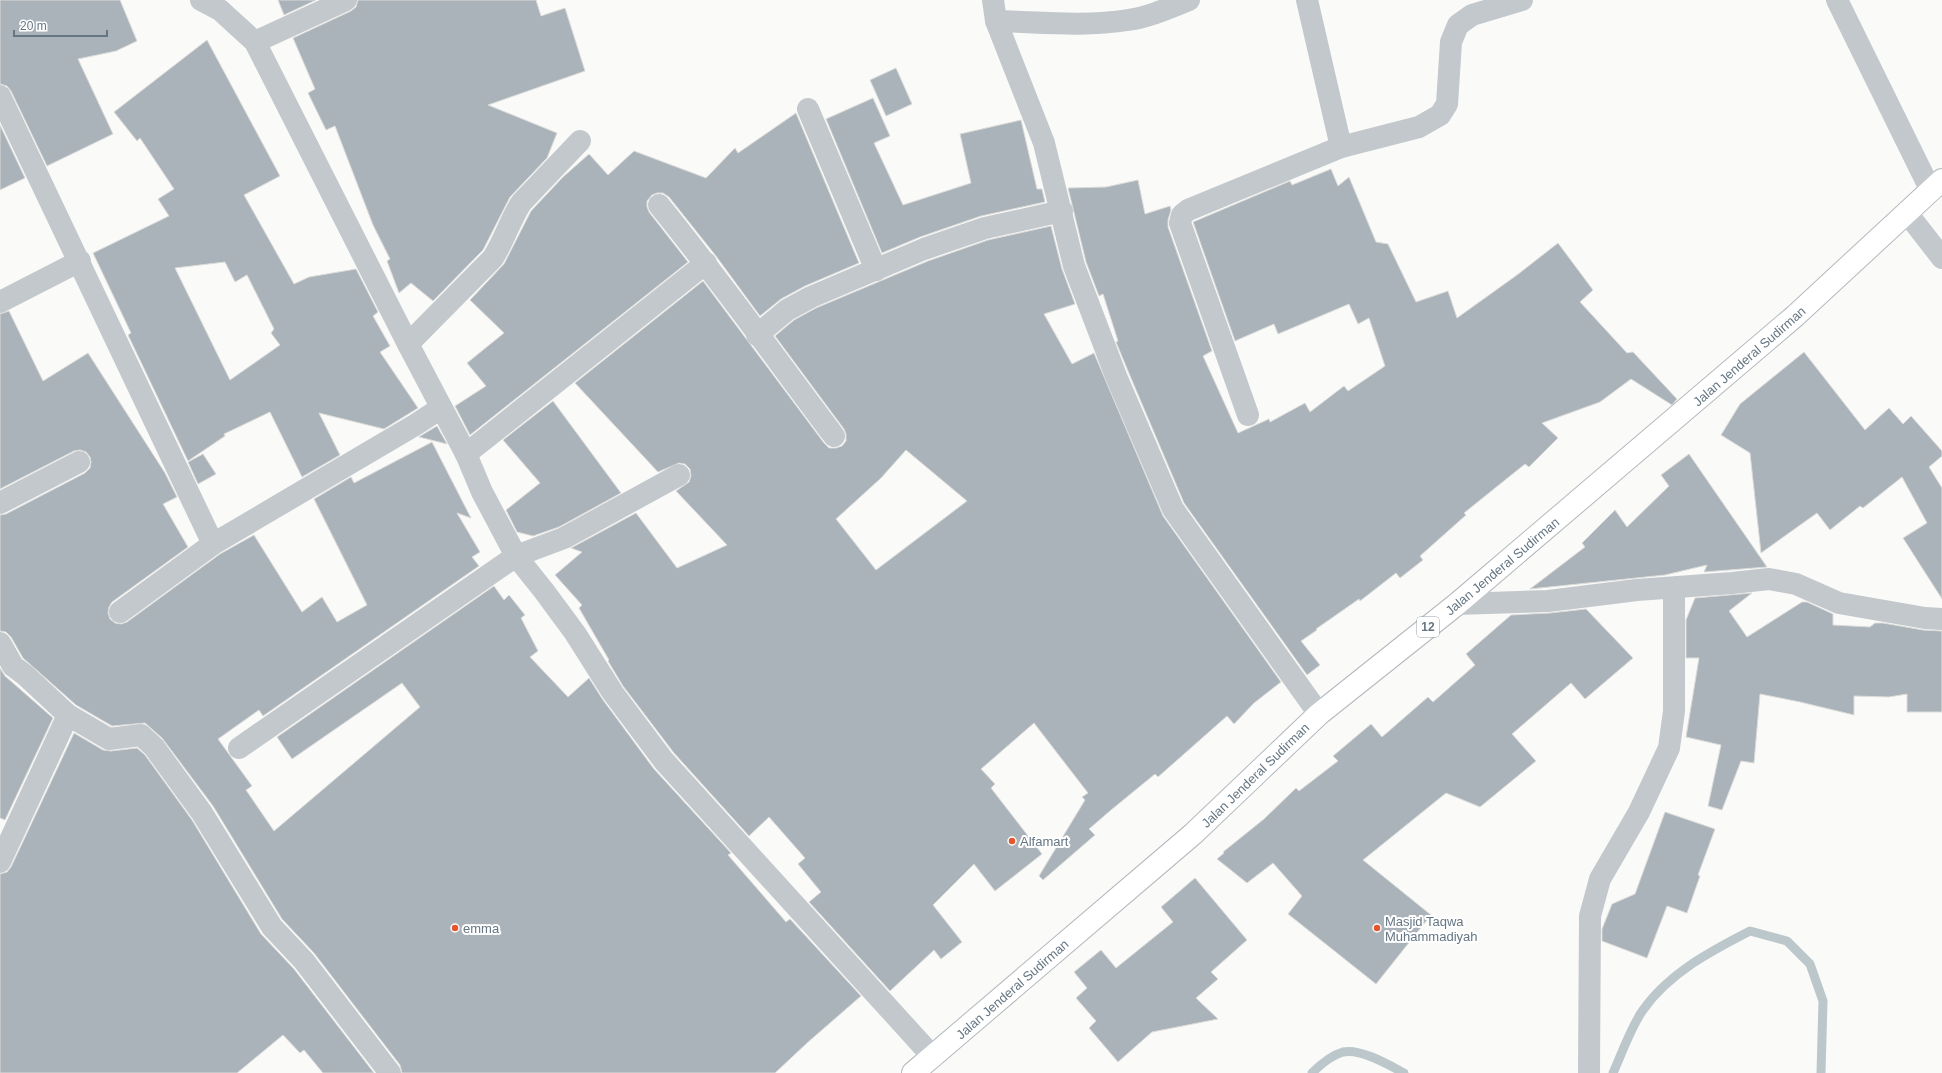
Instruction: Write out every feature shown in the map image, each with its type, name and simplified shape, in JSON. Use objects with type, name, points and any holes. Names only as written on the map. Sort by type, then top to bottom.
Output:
[{"type":"highway","name":"Jalan Jenderal Sudirman","points":[[913,1073],[1193,834],[1319,714],[1457,604],[1796,316],[1936,185]]},
{"type":"street","points":[[201,0],[220,10],[255,42],[408,344],[466,454],[482,492],[516,556],[575,633],[613,693],[664,761],[932,1057]]},
{"type":"street","points":[[255,42],[346,0]]},
{"type":"street","points":[[1189,0],[1159,12],[1128,20],[1081,23],[995,10],[1044,143],[1062,211],[1074,266],[1116,376],[1173,509],[1319,714]]},
{"type":"street","points":[[1307,0],[1341,147]]},
{"type":"street","points":[[1248,415],[1180,223],[1182,215],[1188,210],[1341,147],[1419,127],[1440,115],[1447,104],[1451,42],[1458,25],[1472,15],[1522,0]]},
{"type":"street","points":[[1837,0],[1936,185]]},
{"type":"street","points":[[0,96],[80,261],[213,544]]},
{"type":"street","points":[[808,109],[876,270]]},
{"type":"street","points":[[408,344],[493,258],[502,244],[514,214],[521,203],[580,141]]},
{"type":"street","points":[[660,205],[706,263],[757,335],[834,436]]},
{"type":"street","points":[[757,335],[787,310],[811,297],[924,249],[985,228],[1062,211]]},
{"type":"street","points":[[1907,213],[1942,258]]},
{"type":"street","points":[[0,302],[80,261]]},
{"type":"street","points":[[466,454],[706,263]]},
{"type":"street","points":[[120,612],[213,544],[415,425],[441,408]]},
{"type":"street","points":[[0,503],[79,462]]},
{"type":"street","points":[[239,748],[516,556],[564,538],[679,475]]},
{"type":"street","points":[[1457,604],[1548,601],[1637,590],[1769,579],[1796,584],[1840,603],[1879,611],[1942,619]]},
{"type":"street","points":[[1590,1069],[1590,916],[1600,879],[1639,812],[1669,748],[1674,711],[1674,588]]},
{"type":"street","points":[[0,643],[13,666],[25,675],[68,715],[109,739],[141,735],[154,747],[202,813],[272,927],[304,961],[390,1073]]},
{"type":"street","points":[[0,862],[68,715]]},
{"type":"building","points":[[0,0],[120,0],[137,41],[116,51],[78,59],[113,134],[47,166],[11,91],[7,86],[0,84]]},
{"type":"building","points":[[278,0],[316,0],[284,15]]},
{"type":"building","points":[[358,0],[536,0],[541,16],[565,8],[585,71],[488,105],[557,133],[547,158],[510,197],[483,250],[433,301],[411,283],[399,293],[387,261],[390,259],[373,225],[335,126],[326,130],[308,93],[315,89],[293,38],[351,11],[356,7]]},
{"type":"building","points":[[207,40],[280,176],[244,195],[294,284],[309,277],[356,269],[378,312],[373,316],[390,346],[380,352],[418,408],[384,429],[319,413],[340,455],[302,477],[270,412],[224,434],[225,436],[188,461],[128,335],[131,333],[93,253],[169,216],[158,199],[174,189],[140,138],[137,141],[114,112]],"holes":[[[225,262],[235,282],[247,275],[274,329],[271,333],[280,345],[230,380],[175,268]]]},
{"type":"building","points":[[896,68],[912,104],[886,116],[870,80]]},
{"type":"building","points":[[873,98],[890,136],[874,143],[903,205],[971,183],[960,134],[1021,120],[1037,189],[1042,189],[1045,202],[981,216],[920,237],[882,253],[826,119]]},
{"type":"building","points":[[796,113],[859,263],[805,286],[781,299],[760,316],[716,256],[669,197],[663,193],[652,195],[647,201],[649,212],[688,262],[470,435],[455,406],[486,386],[467,363],[504,333],[470,300],[504,264],[531,211],[563,177],[589,154],[608,175],[634,151],[706,178],[735,148],[738,153]]},
{"type":"building","points":[[0,125],[25,178],[0,190]]},
{"type":"building","points":[[1331,169],[1338,186],[1349,177],[1376,242],[1388,244],[1416,302],[1448,291],[1457,318],[1517,275],[1558,243],[1593,290],[1580,302],[1627,353],[1633,352],[1677,399],[1672,405],[1631,379],[1600,402],[1542,423],[1558,438],[1529,467],[1525,464],[1464,513],[1466,515],[1420,556],[1423,560],[1400,578],[1396,573],[1360,601],[1359,599],[1301,641],[1320,665],[1307,675],[1184,503],[1116,342],[1118,341],[1103,294],[1099,296],[1086,262],[1068,188],[1106,187],[1138,180],[1145,214],[1170,206],[1171,210],[1168,220],[1168,227],[1212,351],[1203,356],[1238,433],[1269,419],[1270,422],[1305,403],[1310,412],[1344,386],[1348,391],[1385,366],[1369,318],[1358,324],[1349,304],[1278,334],[1274,324],[1235,341],[1193,222],[1290,181],[1292,185]]},
{"type":"building","points":[[1051,226],[1062,269],[1075,304],[1044,314],[1072,364],[1094,353],[1163,516],[1281,682],[1254,703],[1234,724],[1227,716],[1158,777],[1155,774],[1111,810],[1089,829],[1095,835],[1043,880],[1039,876],[1085,800],[1082,797],[1088,793],[1034,723],[981,769],[995,784],[991,788],[1042,854],[995,891],[974,864],[933,905],[962,942],[941,959],[934,950],[890,991],[809,902],[821,892],[798,864],[805,858],[769,817],[749,836],[674,753],[623,686],[579,608],[582,605],[555,575],[582,552],[571,548],[636,513],[677,568],[727,545],[676,491],[689,482],[691,476],[690,469],[685,464],[679,463],[658,472],[575,383],[703,281],[824,443],[829,448],[842,446],[846,441],[844,429],[775,336],[794,320],[816,308],[928,261],[988,240]],"holes":[[[906,450],[967,501],[876,570],[836,519],[881,478]]]},
{"type":"building","points":[[9,311],[43,381],[88,353],[165,473],[177,497],[163,504],[188,547],[112,602],[108,613],[110,619],[115,623],[121,624],[127,622],[220,554],[254,535],[302,612],[322,597],[337,622],[367,605],[314,499],[351,477],[354,483],[432,442],[471,518],[457,513],[480,552],[472,557],[479,566],[263,716],[259,710],[218,739],[252,786],[246,790],[274,831],[420,707],[402,683],[292,759],[277,737],[494,586],[504,600],[509,595],[525,615],[521,618],[538,651],[530,657],[568,697],[589,678],[603,700],[654,769],[731,853],[728,855],[786,922],[790,919],[861,996],[775,1073],[402,1073],[400,1065],[314,953],[282,919],[213,806],[162,738],[145,723],[112,726],[76,705],[23,658],[11,637],[6,632],[0,631],[0,515],[6,514],[85,473],[90,468],[91,462],[90,457],[86,452],[80,450],[74,451],[0,489],[0,314]]},
{"type":"building","points":[[1804,352],[1865,430],[1889,408],[1903,424],[1911,416],[1942,451],[1942,456],[1929,467],[1942,488],[1942,599],[1903,538],[1927,523],[1902,477],[1863,508],[1860,506],[1830,530],[1817,513],[1761,553],[1750,453],[1721,435],[1740,404]]},
{"type":"building","points":[[553,401],[621,493],[559,527],[533,536],[517,532],[506,510],[540,483],[503,440]]},
{"type":"building","points":[[437,426],[447,444],[419,437],[422,435]]},
{"type":"building","points":[[203,454],[216,474],[198,484],[188,462]]},
{"type":"building","points":[[1689,454],[1767,567],[1704,572],[1707,565],[1665,575],[1530,589],[1585,547],[1582,543],[1615,510],[1627,527],[1669,486],[1661,475]]},
{"type":"building","points":[[1752,593],[1729,611],[1747,637],[1802,602],[1807,602],[1833,614],[1833,625],[1870,627],[1875,623],[1883,623],[1923,630],[1942,631],[1942,712],[1907,712],[1907,694],[1889,697],[1854,696],[1854,715],[1760,694],[1754,763],[1741,761],[1722,810],[1708,806],[1721,745],[1686,737],[1699,658],[1686,658],[1686,620],[1695,598]]},
{"type":"building","points":[[1586,609],[1633,658],[1585,699],[1571,683],[1512,734],[1536,761],[1480,807],[1446,793],[1363,860],[1431,915],[1376,984],[1288,914],[1302,896],[1273,863],[1247,883],[1217,859],[1224,853],[1223,852],[1264,819],[1296,788],[1299,791],[1338,761],[1333,756],[1371,724],[1382,737],[1428,697],[1433,702],[1475,665],[1466,654],[1511,615]]},
{"type":"building","points":[[0,668],[5,676],[53,718],[5,820],[0,818]]},
{"type":"building","points":[[74,733],[103,750],[111,751],[137,748],[145,755],[192,820],[261,934],[294,969],[374,1073],[323,1073],[304,1050],[300,1053],[283,1035],[237,1073],[0,1073],[0,874],[7,872],[11,867]]},
{"type":"building","points":[[1665,812],[1715,829],[1698,875],[1700,876],[1687,913],[1667,906],[1647,958],[1602,941],[1602,929],[1612,904],[1635,894]]},
{"type":"building","points":[[1195,878],[1247,940],[1211,972],[1218,979],[1196,998],[1218,1019],[1152,1032],[1118,1062],[1089,1028],[1096,1021],[1076,998],[1087,988],[1074,972],[1101,950],[1116,968],[1173,922],[1161,907]]},
{"type":"waterway","points":[[1613,1073],[1635,1024],[1653,997],[1665,985],[1692,964],[1750,931],[1787,941],[1810,964],[1823,1001],[1821,1073]]},
{"type":"waterway","points":[[1312,1073],[1335,1055],[1350,1051],[1358,1052],[1374,1058],[1404,1073]]},
{"type":"place","name":"Alfamart","points":[[1012,841]]},
{"type":"place","name":"emma","points":[[455,928]]},
{"type":"place","name":"Masjid Taqwa Muhammadiyah","points":[[1377,928]]}]
